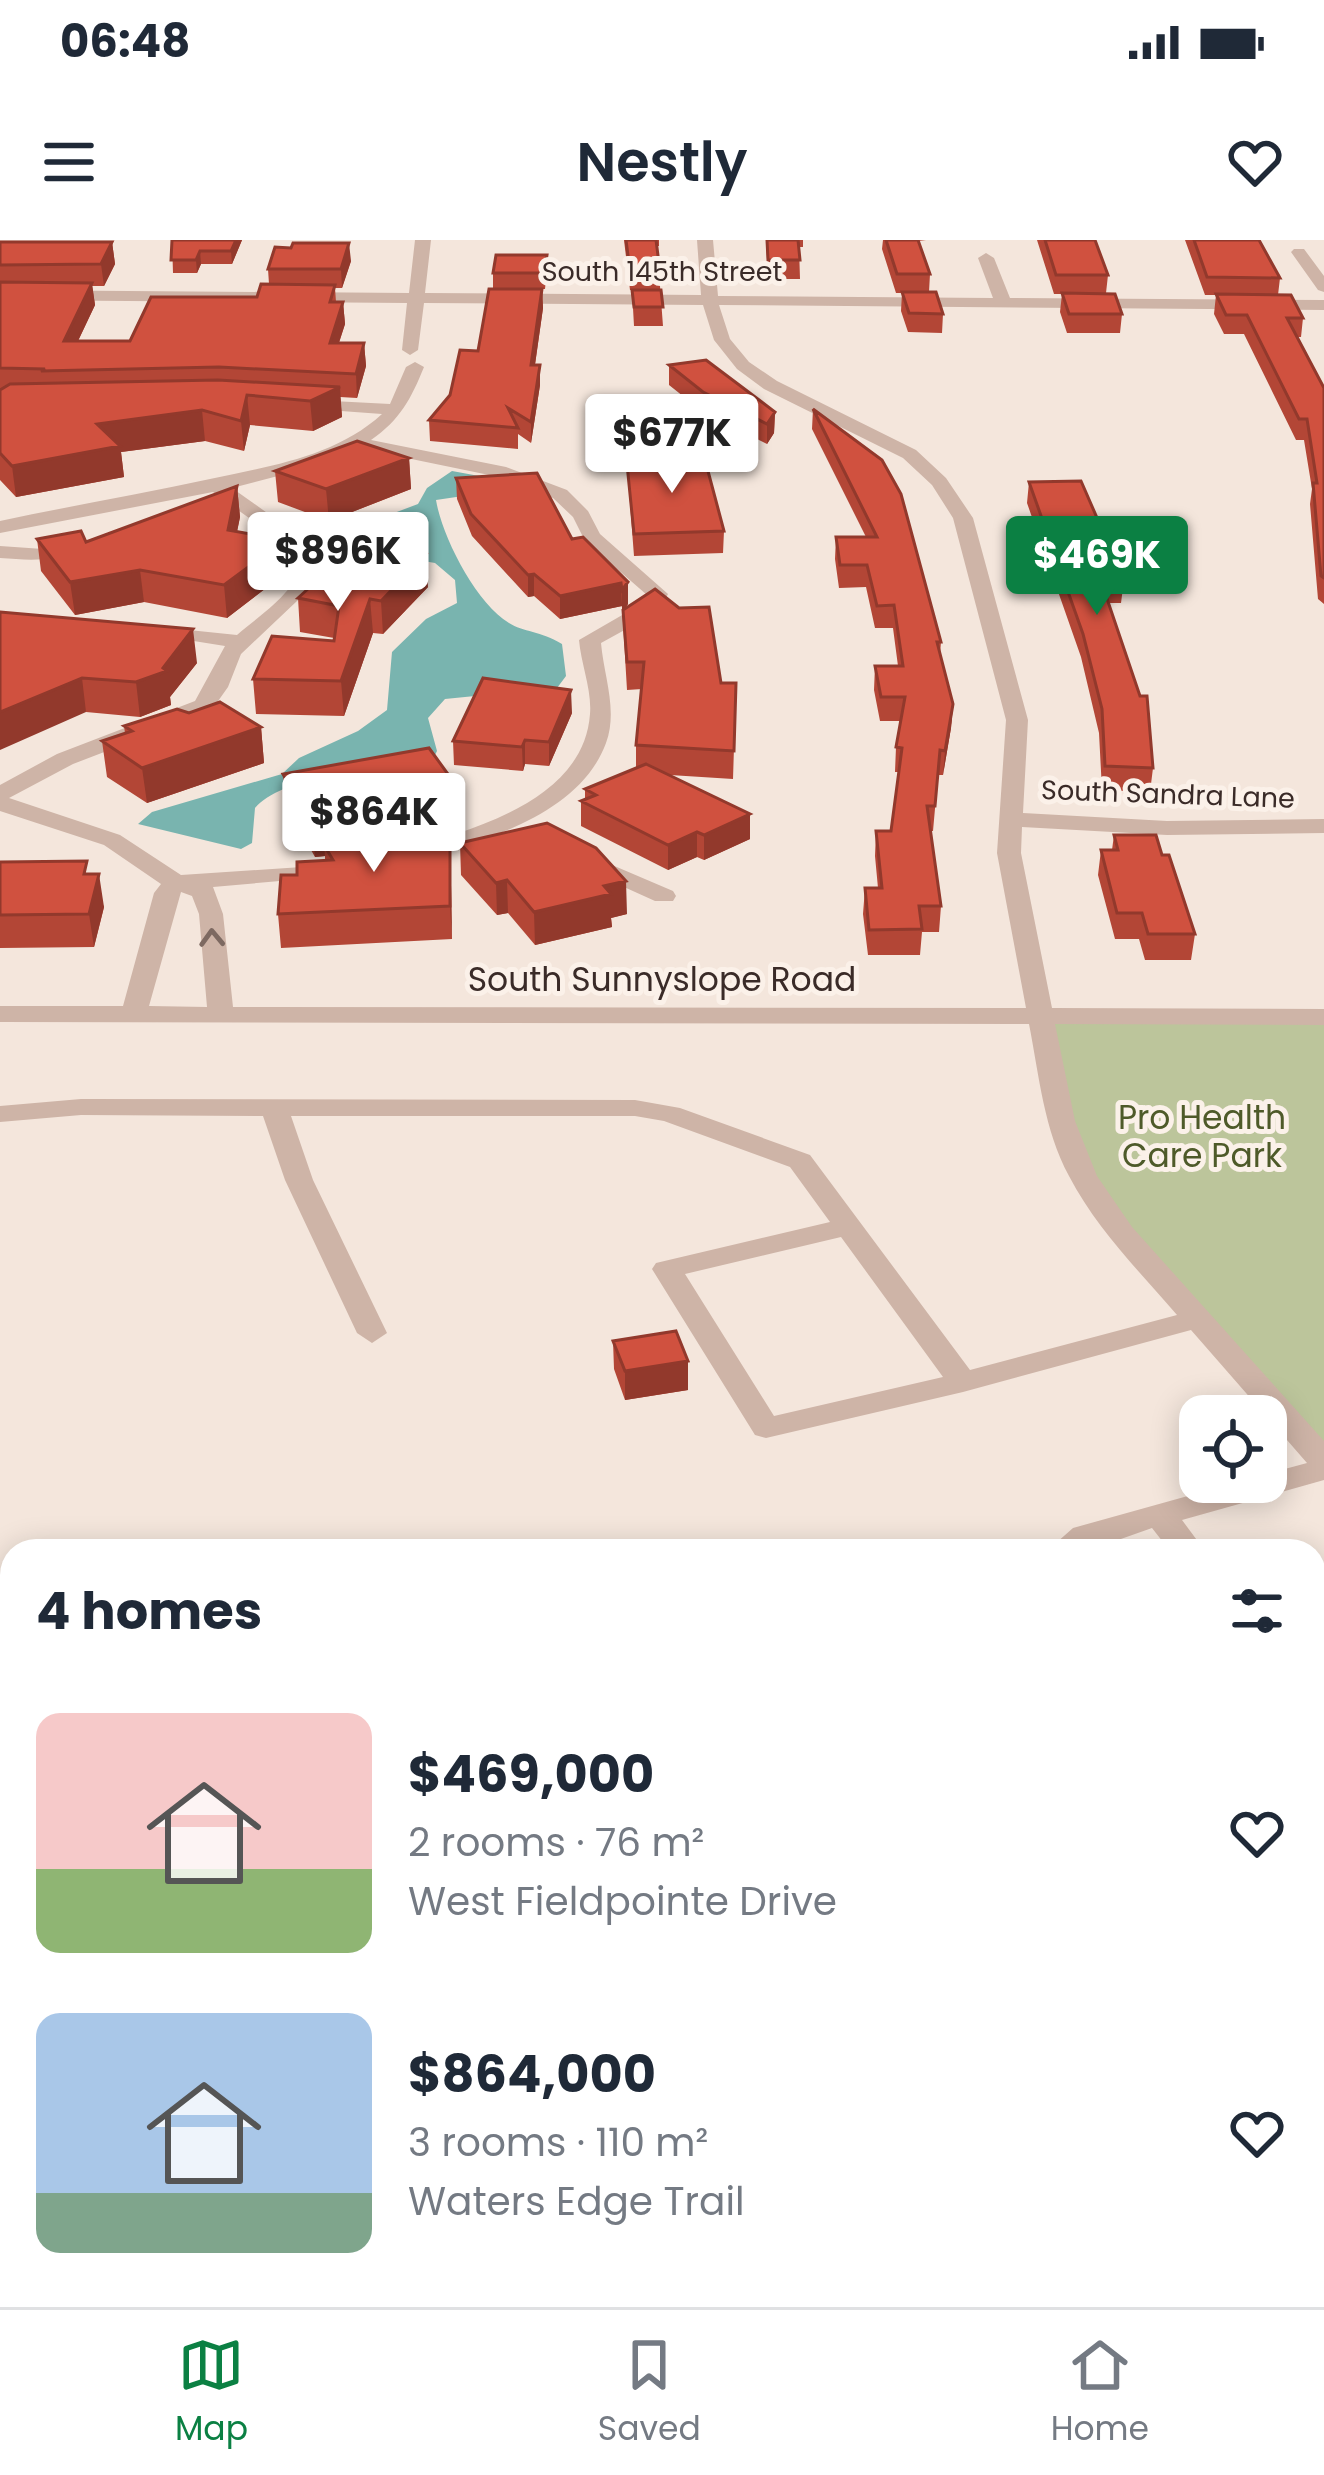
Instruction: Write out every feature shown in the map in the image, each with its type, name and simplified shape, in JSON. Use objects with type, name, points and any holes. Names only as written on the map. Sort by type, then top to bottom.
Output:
[{"type":"street","points":[[2,524],[296,465],[354,442],[386,422],[395,410],[413,358],[423,240]]},
{"type":"street","points":[[705,240],[721,338],[746,367],[897,444],[930,469],[951,493],[963,518],[1017,720],[1011,819],[1014,890],[1061,1121],[1083,1176],[1122,1234],[1324,1465],[1081,1539]]},
{"type":"street","points":[[1299,252],[1324,287]]},
{"type":"street","points":[[986,258],[1004,304]]},
{"type":"street","name":"South 145th Street","points":[[0,295],[1324,304]]},
{"type":"street","points":[[276,401],[395,410]]},
{"type":"street","points":[[354,442],[499,471],[560,494],[581,515],[592,537],[658,594],[652,607],[590,640],[601,714],[595,741],[560,789],[520,826],[400,858]]},
{"type":"street","points":[[0,799],[65,759],[192,713],[217,687],[240,641],[309,579],[312,562],[304,548],[214,484]]},
{"type":"street","points":[[0,552],[46,555],[65,550],[83,522],[81,510]]},
{"type":"street","points":[[152,629],[240,641]]},
{"type":"street","points":[[0,799],[112,840],[176,883],[203,891],[221,1014]]},
{"type":"street","name":"South Sandra Lane","points":[[1011,819],[1321,833]]},
{"type":"street","points":[[567,850],[664,896]]},
{"type":"street","points":[[134,1013],[166,893],[176,883],[357,866]]},
{"type":"street","name":"South Sunnyslope Road","points":[[0,1014],[1324,1017]]},
{"type":"street","points":[[0,1114],[81,1107],[634,1108],[670,1114],[800,1161],[963,1382]]},
{"type":"street","points":[[274,1108],[299,1180],[372,1333]]},
{"type":"street","points":[[848,1227],[667,1269],[766,1428],[963,1382],[1196,1319]]},
{"type":"street","points":[[1160,1515],[1179,1539]]},
{"type":"green space","name":"Pro Health Care Park","points":[[1043,1016],[1324,1017],[1324,1462],[1287,1418],[1287,1395],[1268,1395],[1083,1176]]},
{"type":"water","points":[[452,471],[501,480],[490,492],[436,500],[440,515],[462,568],[485,601],[514,626],[562,644],[566,676],[557,688],[445,699],[428,718],[437,751],[433,759],[338,773],[289,787],[255,808],[252,843],[241,849],[138,824],[152,812],[282,774],[299,758],[358,731],[387,710],[392,652],[426,619],[457,603],[455,580],[435,563],[342,547],[333,536],[418,504],[427,488]]},
{"type":"building","points":[[172,240],[236,240],[231,251],[200,251],[196,260],[171,260]]},
{"type":"building","points":[[626,240],[656,240],[660,271],[630,271]]},
{"type":"building","points":[[767,240],[798,240],[800,260],[768,260]]},
{"type":"building","points":[[886,240],[918,240],[930,274],[897,274]]},
{"type":"building","points":[[1045,240],[1095,240],[1108,275],[1056,275]]},
{"type":"building","points":[[1194,240],[1259,240],[1280,278],[1207,277]]},
{"type":"building","points":[[0,242],[112,242],[101,264],[0,265]]},
{"type":"building","points":[[293,243],[349,243],[341,269],[268,269],[275,247],[291,248]]},
{"type":"building","points":[[496,255],[547,255],[544,273],[493,273]]},
{"type":"building","points":[[0,282],[92,283],[64,341],[130,341],[151,297],[257,297],[261,284],[335,285],[330,302],[343,302],[330,343],[364,343],[356,374],[219,367],[0,368]]},
{"type":"building","points":[[489,289],[542,289],[531,365],[540,365],[531,422],[508,408],[518,428],[429,420],[450,395],[460,350],[478,351]]},
{"type":"building","points":[[632,290],[661,290],[663,307],[634,307]]},
{"type":"building","points":[[902,292],[936,292],[943,314],[909,313]]},
{"type":"building","points":[[1062,293],[1115,294],[1122,314],[1069,314]]},
{"type":"building","points":[[1216,294],[1291,295],[1303,318],[1287,318],[1324,388],[1324,578],[1307,419],[1299,419],[1247,315],[1226,315]]},
{"type":"building","points":[[706,360],[775,412],[767,424],[703,392],[669,365]]},
{"type":"building","points":[[218,380],[340,387],[310,401],[247,395],[241,421],[202,410],[97,424],[120,446],[12,466],[0,453],[0,390],[10,384]]},
{"type":"building","points":[[813,409],[882,460],[901,494],[941,642],[937,642],[953,704],[945,751],[940,750],[935,806],[927,806],[941,906],[919,906],[922,929],[869,930],[865,888],[882,888],[876,831],[891,831],[902,748],[896,747],[905,697],[881,697],[875,666],[903,666],[894,605],[877,606],[867,565],[840,565],[836,537],[877,537]]},
{"type":"building","points":[[654,440],[708,471],[724,531],[634,534],[627,464],[654,461]]},
{"type":"building","points":[[357,441],[409,458],[326,489],[275,471]]},
{"type":"building","points":[[537,473],[572,539],[583,537],[628,582],[622,590],[621,583],[560,596],[534,574],[528,575],[471,514],[456,478]]},
{"type":"building","points":[[1081,481],[1124,580],[1101,581],[1140,696],[1147,696],[1153,768],[1105,766],[1102,709],[1083,634],[1029,482]]},
{"type":"building","points":[[237,486],[228,530],[285,540],[224,585],[140,570],[70,582],[37,539],[81,531],[86,542]]},
{"type":"building","points":[[356,545],[426,554],[381,601],[370,599],[341,681],[253,679],[272,636],[334,641],[339,606],[298,598]]},
{"type":"building","points":[[655,589],[679,608],[709,607],[721,683],[736,683],[734,751],[636,745],[644,662],[627,662],[623,610]]},
{"type":"building","points":[[0,612],[193,629],[163,668],[167,671],[136,682],[82,678],[0,712]]},
{"type":"building","points":[[483,678],[571,690],[549,742],[525,740],[522,747],[453,741]]},
{"type":"building","points":[[220,702],[261,727],[142,768],[102,741],[132,731],[124,726],[177,709],[189,713]]},
{"type":"building","points":[[429,748],[453,781],[440,784],[450,799],[312,825],[283,774]]},
{"type":"building","points":[[646,764],[750,814],[668,845],[581,801],[596,795],[585,789]]},
{"type":"building","points":[[450,821],[450,906],[278,914],[281,875],[297,875],[297,862],[333,860],[324,845],[409,834]]},
{"type":"building","points":[[547,823],[596,848],[626,881],[604,886],[611,894],[534,912],[507,880],[496,883],[460,843]]},
{"type":"building","points":[[1114,835],[1156,835],[1162,855],[1169,855],[1195,934],[1148,934],[1142,913],[1117,913],[1101,850],[1118,850]]},
{"type":"building","points":[[87,861],[84,874],[99,874],[89,914],[0,915],[0,862]]},
{"type":"building","points":[[676,1331],[688,1361],[625,1371],[613,1341]]}]
